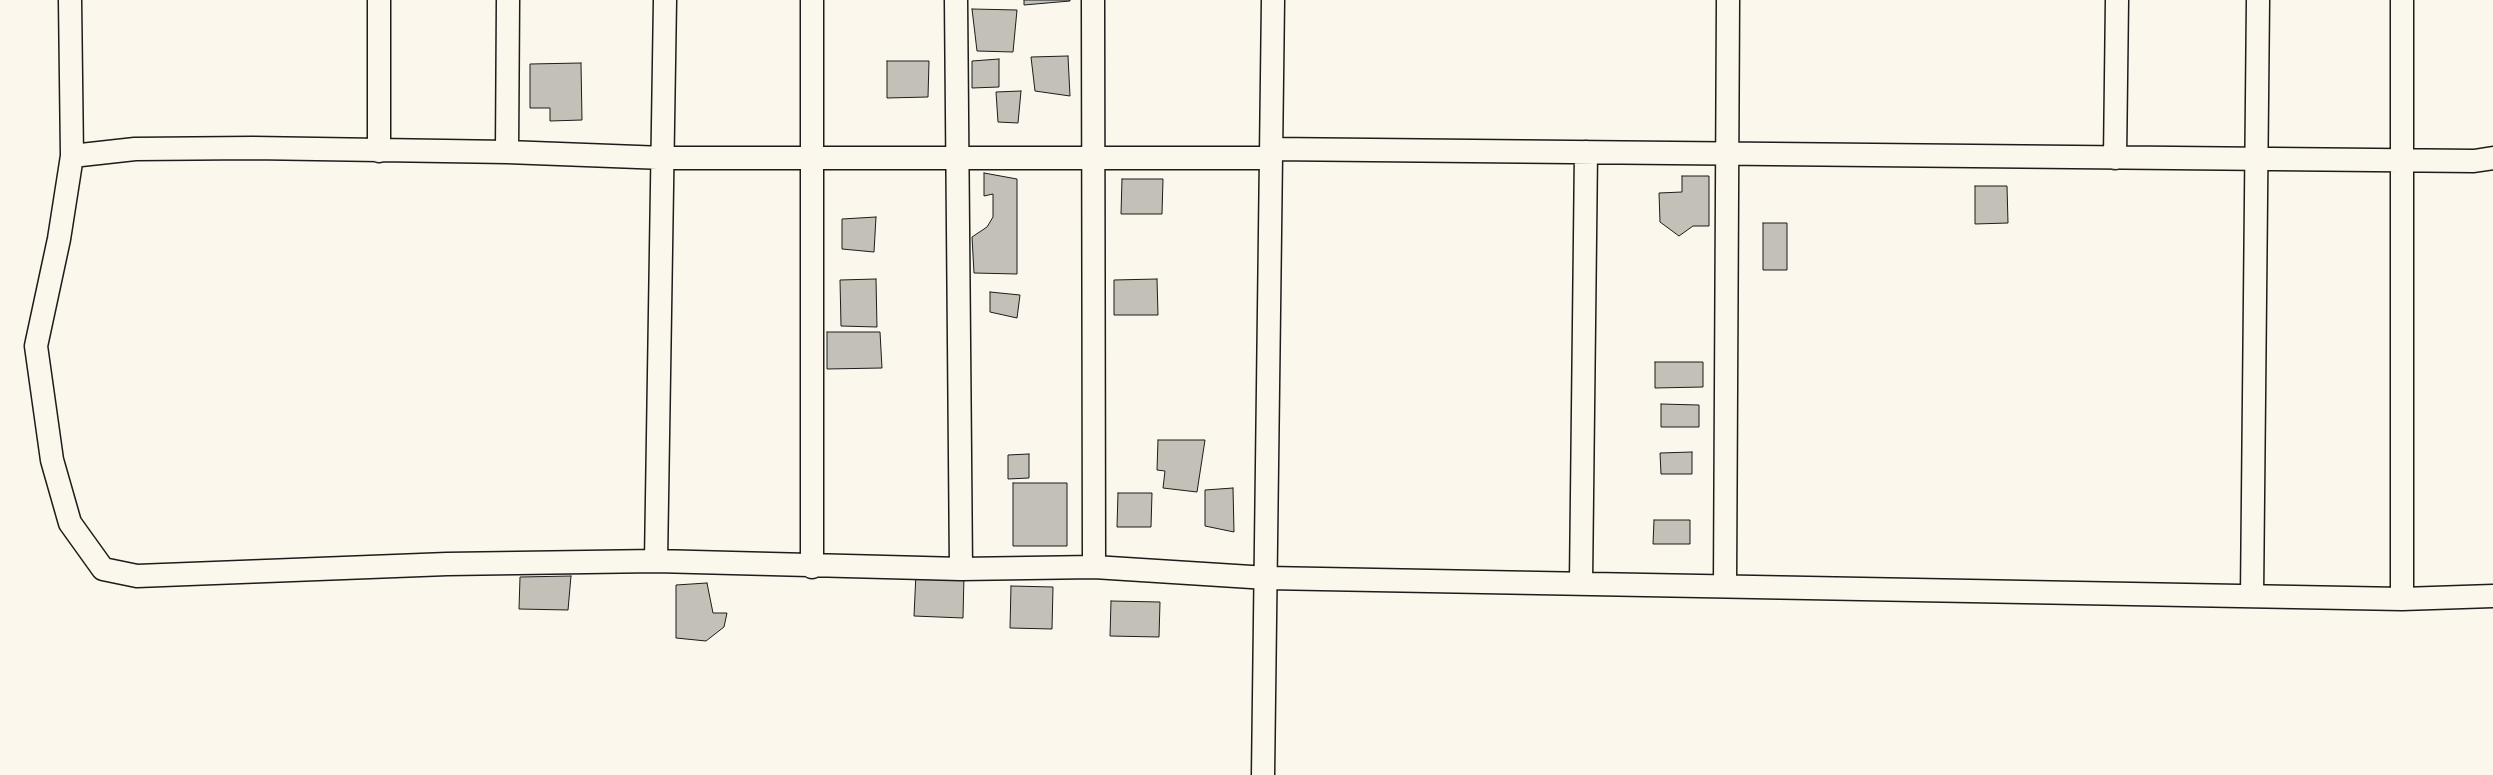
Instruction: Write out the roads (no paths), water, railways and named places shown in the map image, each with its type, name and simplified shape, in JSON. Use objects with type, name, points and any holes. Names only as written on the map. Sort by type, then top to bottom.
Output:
[{"type":"street","points":[[70,0],[72,156],[59,239],[36,346],[52,460],[70,523],[103,569],[137,576],[447,564],[656,561],[812,567],[961,569],[1094,567],[1267,578],[1581,582],[2402,599],[2493,596]]},
{"type":"street","points":[[379,0],[380,151]]},
{"type":"street","points":[[507,152],[508,0]]},
{"type":"street","points":[[656,561],[664,158],[665,0]]},
{"type":"street","points":[[812,0],[812,567]]},
{"type":"street","points":[[956,0],[961,569]]},
{"type":"street","points":[[1093,0],[1094,567]]},
{"type":"street","points":[[1263,775],[1267,578],[1273,0]]},
{"type":"street","points":[[1725,585],[1728,0]]},
{"type":"street","points":[[2115,158],[2117,0]]},
{"type":"street","points":[[2252,596],[2258,158],[2258,0]]},
{"type":"street","points":[[2402,0],[2402,599]]},
{"type":"street","points":[[72,156],[135,149],[253,148],[507,152],[664,158],[1093,158],[1271,154],[1586,152],[2474,161],[2493,158]]},
{"type":"street","points":[[1581,582],[1586,152]]}]
